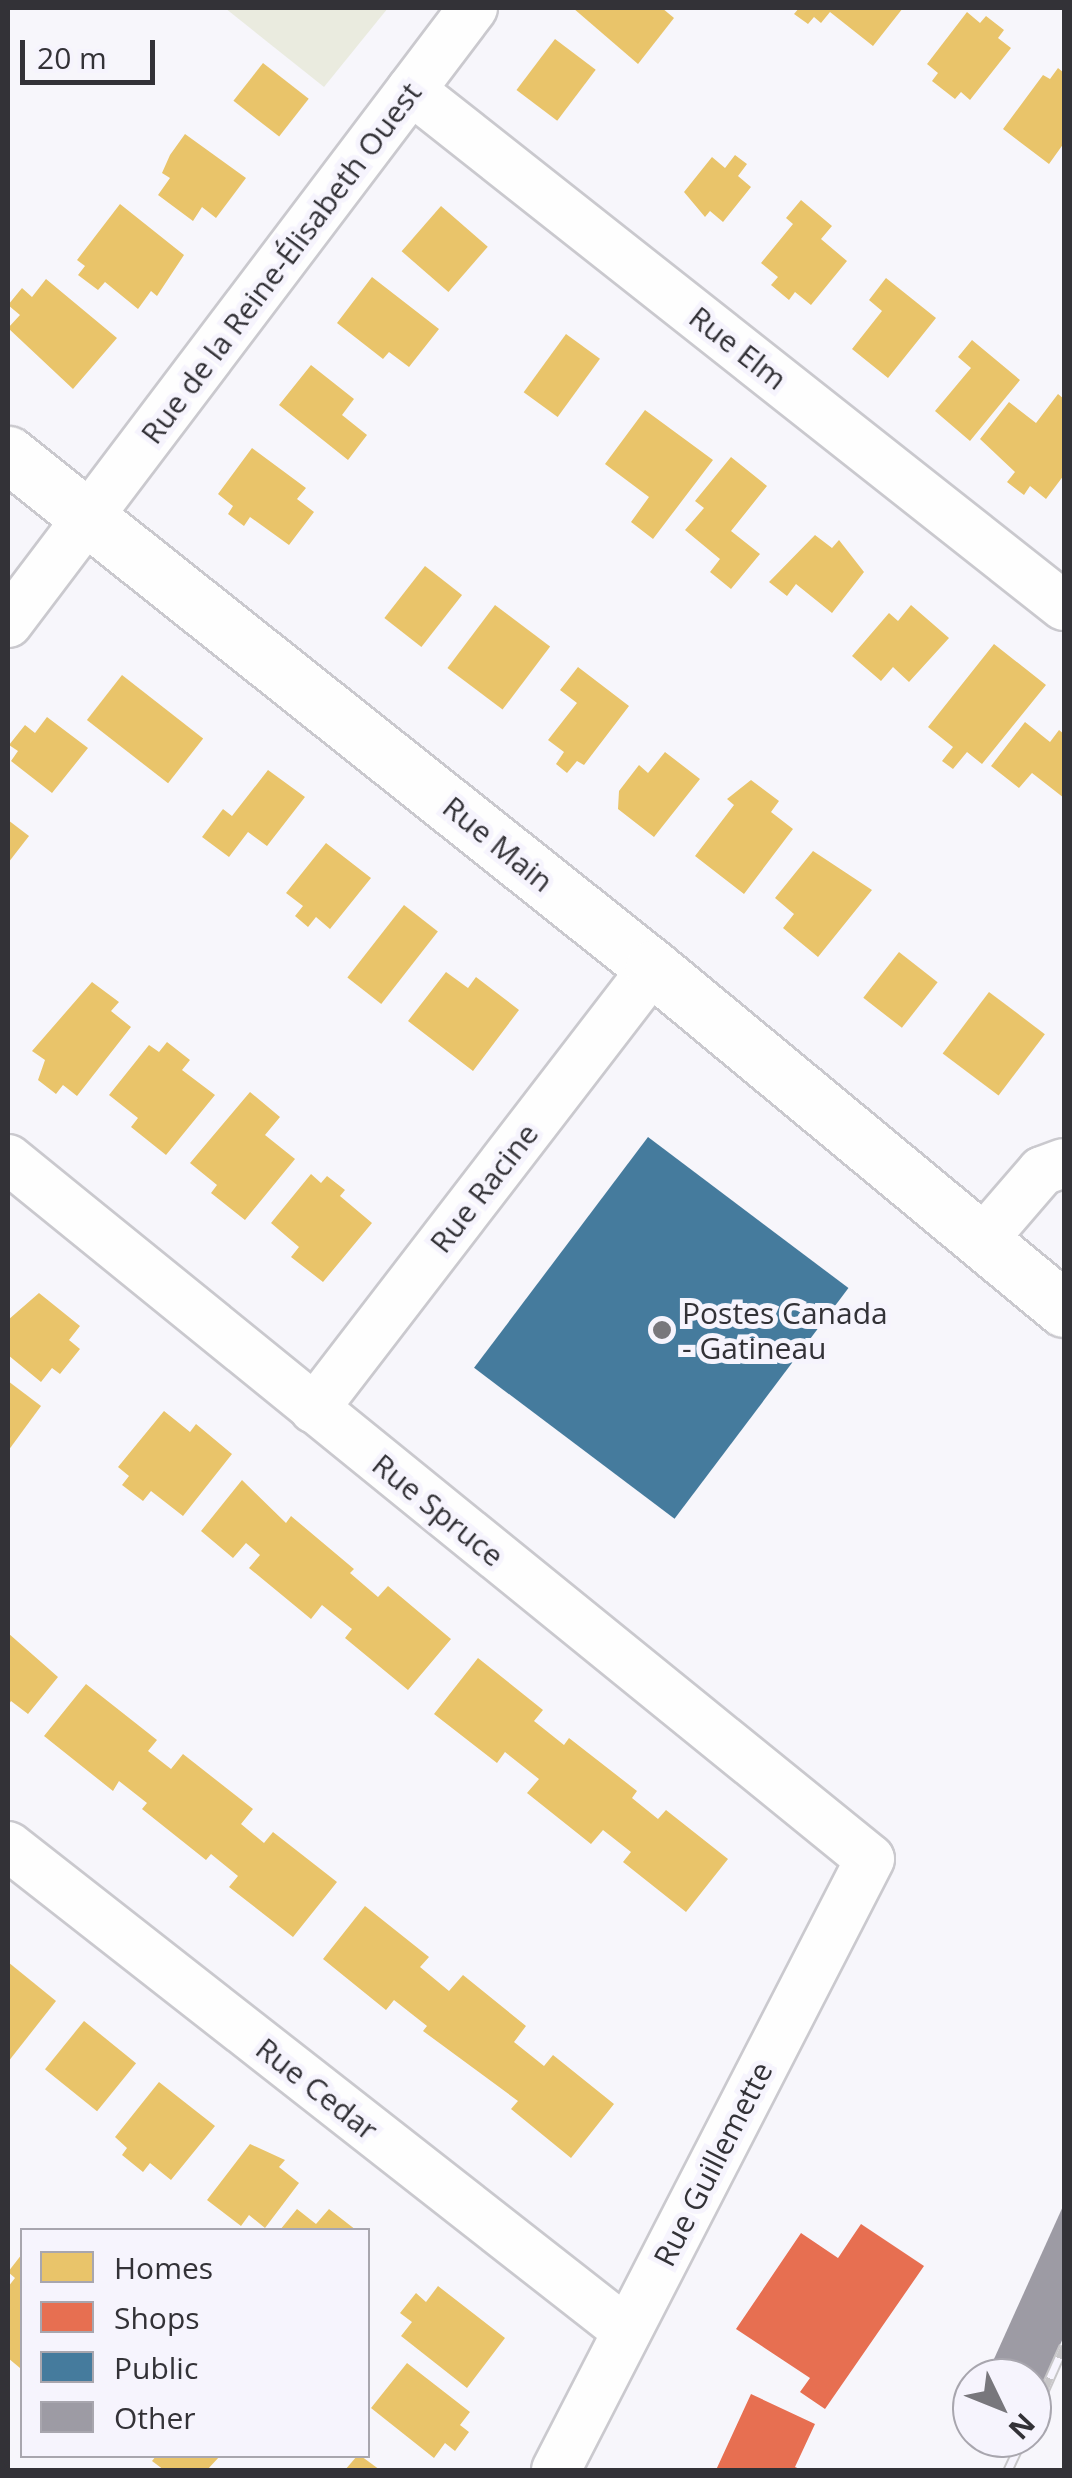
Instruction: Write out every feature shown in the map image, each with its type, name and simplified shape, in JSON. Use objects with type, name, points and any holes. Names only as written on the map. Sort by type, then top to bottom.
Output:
[{"type":"street","name":"Rue de la Reine-Élisabeth Ouest","points":[[8,623],[474,8]]},
{"type":"street","name":"Rue Elm","points":[[411,90],[1064,606]]},
{"type":"street","name":"Rue Main","points":[[8,454],[654,968],[985,1237],[1064,1309]]},
{"type":"street","name":"Rue Racine","points":[[314,1409],[654,968]]},
{"type":"street","name":"Rue Spruce","points":[[8,1160],[870,1858]]},
{"type":"street","points":[[985,1237],[1042,1171],[1064,1163]]},
{"type":"street","name":"Rue Main","points":[[985,1237],[1064,1293]]},
{"type":"street","name":"Rue Cedar","points":[[8,1846],[627,2331]]},
{"type":"street","name":"Rue Guillemette","points":[[556,2470],[870,1858]]},
{"type":"shaded area","points":[[225,8],[388,8],[324,87]]},
{"type":"building: Homes","points":[[573,8],[662,8],[674,18],[638,64]]},
{"type":"building: Homes","points":[[799,8],[903,8],[873,46],[830,12],[821,23],[814,17],[808,24],[794,14]]},
{"type":"building: Homes","points":[[967,12],[980,23],[986,16],[1004,30],[998,38],[1011,48],[970,100],[961,92],[955,99],[932,81],[938,73],[927,64]]},
{"type":"building: Homes","points":[[555,39],[596,70],[557,121],[516,90]]},
{"type":"building: Homes","points":[[263,63],[309,99],[279,137],[233,101]]},
{"type":"building: Homes","points":[[1058,68],[1064,73],[1064,143],[1049,164],[1003,129],[1043,75],[1050,79]]},
{"type":"building: Homes","points":[[185,134],[246,178],[216,218],[202,207],[193,221],[158,195],[170,178],[162,173]]},
{"type":"building: Homes","points":[[735,155],[747,164],[738,176],[751,187],[723,222],[710,211],[705,217],[684,192],[712,157],[725,168]]},
{"type":"building: Homes","points":[[801,200],[832,226],[821,239],[847,261],[811,305],[795,292],[789,300],[771,285],[778,277],[761,263],[793,224],[786,218]]},
{"type":"building: Homes","points":[[120,204],[184,255],[157,296],[151,291],[138,309],[105,282],[98,290],[78,275],[85,266],[77,260]]},
{"type":"building: Homes","points":[[441,206],[488,247],[448,292],[402,251]]},
{"type":"building: Homes","points":[[372,277],[439,329],[409,367],[389,352],[383,359],[337,323]]},
{"type":"building: Homes","points":[[886,278],[936,318],[888,378],[852,349],[882,311],[869,300]]},
{"type":"building: Homes","points":[[46,279],[117,338],[73,389],[8,328],[20,315],[8,305],[22,288],[32,297]]},
{"type":"building: Homes","points":[[566,334],[600,359],[558,417],[524,392]]},
{"type":"building: Homes","points":[[972,340],[1020,380],[970,441],[935,411],[971,368],[958,357]]},
{"type":"building: Homes","points":[[311,365],[354,399],[342,415],[367,435],[348,460],[279,405]]},
{"type":"building: Homes","points":[[1058,394],[1064,399],[1064,475],[1046,499],[1030,486],[1024,495],[1007,482],[1015,472],[980,439],[1009,402],[1036,423]]},
{"type":"building: Homes","points":[[645,410],[713,460],[653,539],[631,522],[649,497],[605,464]]},
{"type":"building: Homes","points":[[252,448],[306,488],[297,499],[314,512],[289,545],[250,517],[244,526],[228,514],[233,506],[218,494]]},
{"type":"building: Homes","points":[[731,457],[767,486],[731,531],[760,554],[731,589],[710,572],[720,559],[685,530],[704,508],[695,501]]},
{"type":"building: Homes","points":[[815,535],[832,548],[839,540],[864,572],[832,613],[796,584],[787,596],[769,582]]},
{"type":"building: Homes","points":[[425,566],[462,595],[421,647],[384,618]]},
{"type":"building: Homes","points":[[495,605],[550,647],[503,710],[447,668]]},
{"type":"building: Homes","points":[[911,605],[949,638],[909,682],[893,667],[881,681],[852,656],[889,613],[898,621]]},
{"type":"building: Homes","points":[[994,644],[1046,685],[982,764],[967,752],[953,769],[942,761],[953,747],[928,727]]},
{"type":"building: Homes","points":[[578,667],[629,706],[584,765],[577,761],[567,773],[556,764],[564,752],[548,740],[577,703],[560,690]]},
{"type":"building: Homes","points":[[122,675],[203,738],[168,783],[87,720]]},
{"type":"building: Homes","points":[[47,717],[88,748],[52,793],[11,761],[18,751],[9,745],[25,725],[35,733]]},
{"type":"building: Homes","points":[[1025,722],[1050,742],[1059,730],[1064,734],[1064,798],[1032,773],[1019,788],[991,766]]},
{"type":"building: Homes","points":[[665,752],[700,779],[654,837],[618,809],[619,791],[639,765],[648,773]]},
{"type":"building: Homes","points":[[268,770],[305,797],[267,846],[248,832],[229,857],[202,837],[223,809],[232,816]]},
{"type":"building: Homes","points":[[751,780],[779,801],[771,812],[793,829],[744,894],[695,856],[734,805],[727,799]]},
{"type":"building: Homes","points":[[8,820],[29,836],[8,863]]},
{"type":"building: Homes","points":[[326,843],[371,878],[330,929],[316,917],[308,927],[295,916],[303,906],[286,893]]},
{"type":"building: Homes","points":[[813,851],[872,890],[818,957],[783,928],[794,914],[775,898]]},
{"type":"building: Homes","points":[[404,905],[438,931],[381,1004],[347,977]]},
{"type":"building: Homes","points":[[899,952],[938,982],[902,1028],[863,998]]},
{"type":"building: Homes","points":[[446,972],[468,988],[476,977],[519,1010],[473,1071],[408,1021]]},
{"type":"building: Homes","points":[[92,982],[119,1002],[111,1011],[131,1027],[77,1096],[63,1085],[56,1094],[38,1080],[45,1060],[32,1051]]},
{"type":"building: Homes","points":[[989,992],[1045,1034],[999,1096],[943,1053]]},
{"type":"building: Homes","points":[[167,1042],[190,1060],[182,1070],[215,1095],[166,1155],[131,1127],[138,1118],[109,1095],[149,1045],[159,1052]]},
{"type":"building: Homes","points":[[250,1092],[280,1117],[265,1135],[295,1159],[245,1220],[211,1193],[217,1185],[190,1163]]},
{"type":"building: Homes","points":[[311,1174],[321,1183],[327,1176],[345,1190],[340,1196],[372,1223],[323,1282],[291,1257],[299,1247],[271,1223]]},
{"type":"building: Homes","points":[[39,1293],[80,1326],[69,1340],[80,1349],[60,1374],[52,1368],[41,1382],[8,1355],[8,1320]]},
{"type":"building: Homes","points":[[8,1381],[41,1406],[8,1451]]},
{"type":"building: Homes","points":[[164,1411],[190,1432],[196,1424],[232,1454],[183,1516],[151,1491],[143,1501],[122,1485],[129,1476],[118,1467]]},
{"type":"building: Homes","points":[[242,1480],[286,1523],[291,1516],[354,1569],[350,1573],[378,1597],[388,1586],[451,1639],[408,1690],[345,1638],[352,1629],[322,1605],[311,1619],[249,1568],[260,1555],[246,1543],[233,1558],[201,1531]]},
{"type":"building: Homes","points":[[8,1633],[58,1677],[28,1714],[11,1701],[8,1706]]},
{"type":"building: Homes","points":[[478,1658],[543,1710],[534,1721],[564,1745],[569,1738],[637,1791],[632,1798],[658,1819],[666,1810],[728,1859],[686,1912],[623,1862],[631,1852],[603,1830],[591,1844],[527,1793],[539,1779],[505,1752],[497,1763],[434,1714]]},
{"type":"building: Homes","points":[[86,1684],[157,1740],[148,1751],[171,1769],[183,1754],[253,1809],[241,1824],[264,1843],[273,1832],[337,1882],[293,1937],[229,1887],[238,1876],[211,1854],[206,1860],[142,1809],[147,1803],[119,1781],[113,1791],[44,1736]]},
{"type":"building: Homes","points":[[365,1906],[429,1957],[420,1967],[449,1991],[463,1975],[526,2026],[514,2042],[544,2066],[553,2055],[614,2104],[571,2158],[511,2109],[518,2101],[423,2031],[427,2026],[394,2000],[386,2010],[323,1959]]},
{"type":"building: Homes","points":[[8,1962],[56,2001],[8,2062]]},
{"type":"building: Homes","points":[[84,2021],[136,2063],[97,2111],[45,2069]]},
{"type":"building: Homes","points":[[159,2082],[215,2126],[171,2180],[150,2163],[143,2172],[122,2155],[127,2148],[115,2137]]},
{"type":"building: Homes","points":[[250,2144],[285,2160],[279,2167],[299,2183],[265,2228],[249,2215],[241,2226],[207,2200]]},
{"type":"building: Homes","points":[[297,2209],[316,2224],[329,2209],[353,2228],[282,2228]]},
{"type":"building: Homes","points":[[20,2257],[20,2368],[8,2358],[8,2287],[15,2278],[8,2272]]},
{"type":"building: Homes","points":[[438,2286],[505,2338],[467,2388],[401,2336],[412,2322],[400,2313],[416,2293],[426,2302]]},
{"type":"building: Homes","points":[[407,2363],[470,2412],[460,2425],[469,2432],[455,2451],[445,2443],[434,2458],[371,2408]]},
{"type":"building: Homes","points":[[218,2458],[207,2470],[164,2470],[152,2461]]},
{"type":"building: Homes","points":[[355,2458],[364,2458],[380,2470],[345,2470]]},
{"type":"building: Shops","points":[[861,2224],[924,2266],[825,2409],[800,2392],[810,2378],[736,2329],[801,2233],[838,2258]]},
{"type":"building: Shops","points":[[751,2394],[815,2424],[795,2467],[802,2470],[716,2470]]},
{"type":"building: Public","name":"Postes Canada - Gatineau","points":[[648,1137],[848,1288],[675,1519],[474,1368]]},
{"type":"building: Other","points":[[1064,2204],[1064,2336],[1052,2363],[1052,2358],[994,2358]]},
{"type":"railway","points":[[1052,2373],[1064,2346]]},
{"type":"railway","points":[[1008,2470],[1014,2458]]},
{"type":"place","name":"Postes Canada - Gatineau","points":[[662,1330]]}]
